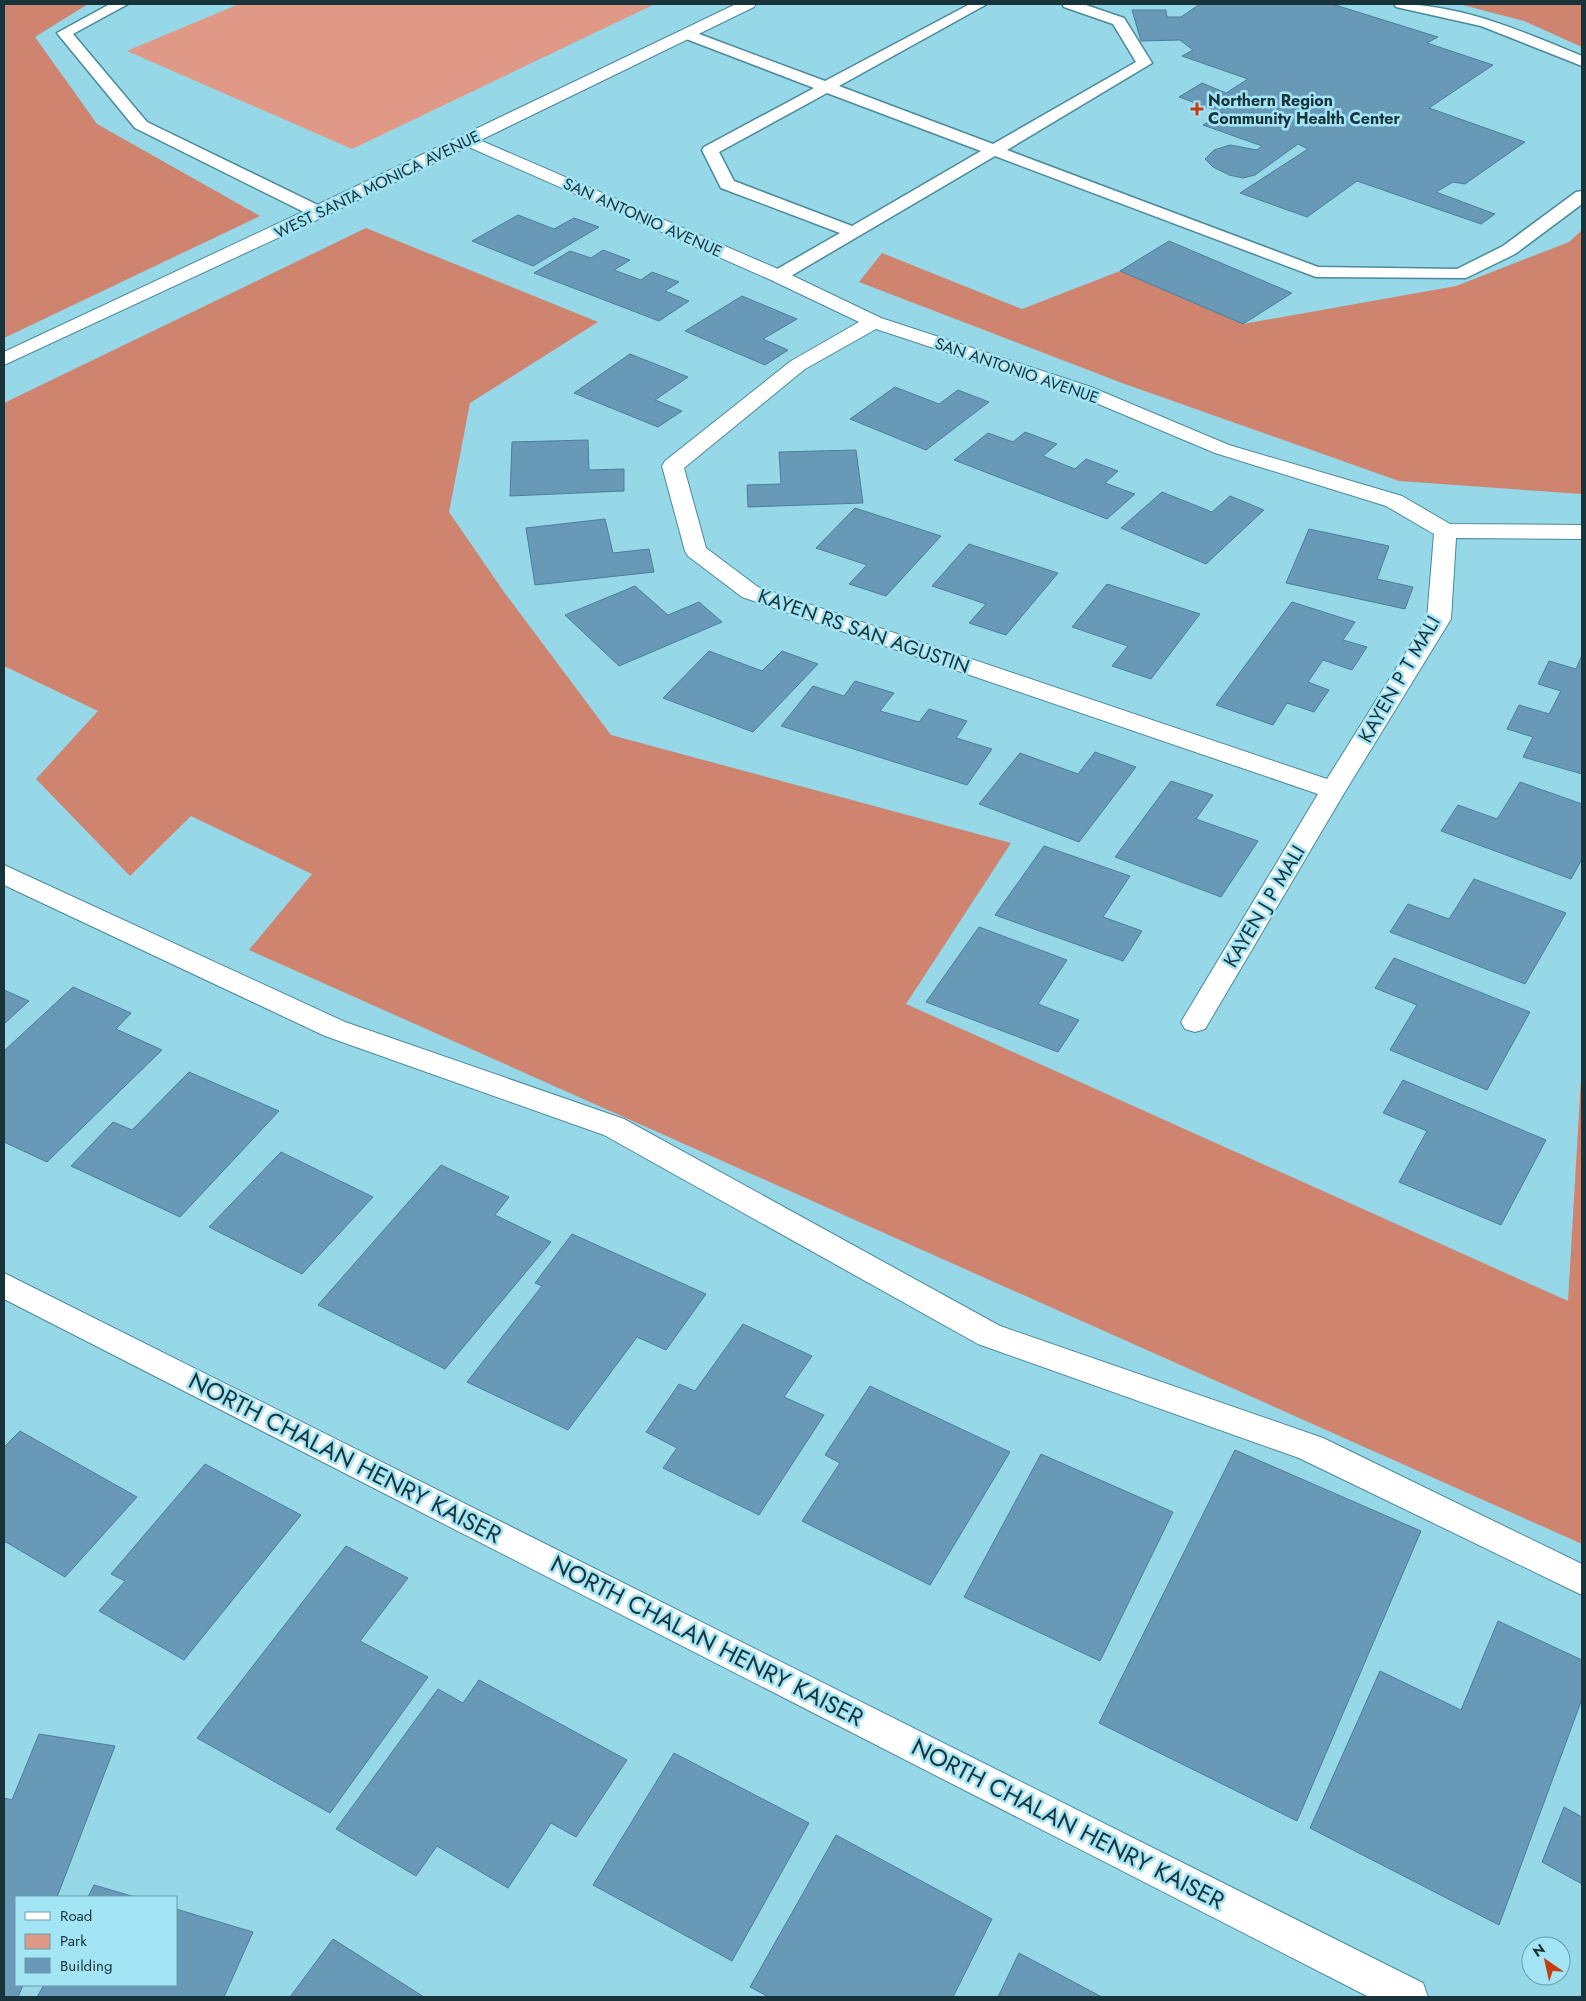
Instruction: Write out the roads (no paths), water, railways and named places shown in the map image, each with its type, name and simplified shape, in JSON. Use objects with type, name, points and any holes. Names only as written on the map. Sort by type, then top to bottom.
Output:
[{"type":"street","name":"WEST SANTA MONICA AVENUE","points":[[4,359],[318,212],[748,4]]},
{"type":"street","name":"SAN ANTONIO AVENUE","points":[[468,140],[778,276],[874,322],[1084,391],[1222,449],[1394,501],[1446,531],[1582,532]]},
{"type":"street","name":"KAYEN RS SAN AGUSTIN","points":[[874,322],[798,365],[673,466],[696,551],[750,592],[1333,790]]},
{"type":"street","name":"KAYEN P T MALI","points":[[1333,790],[1439,619],[1446,531]]},
{"type":"street","name":"KAYEN J P MALI","points":[[1195,1022],[1333,790]]},
{"type":"street","points":[[4,874],[335,1029],[614,1127],[989,1335],[1311,1448],[1582,1580]]},
{"type":"street","name":"NORTH CHALAN HENRY KAISER","points":[[4,1285],[1409,1997]]},
{"type":"lane","points":[[121,4],[64,34],[141,125],[318,212]]},
{"type":"lane","points":[[853,232],[728,184],[710,150],[980,4]]},
{"type":"lane","points":[[778,276],[1144,63],[1119,21],[1068,4]]},
{"type":"lane","points":[[1401,4],[1486,22],[1582,61]]},
{"type":"lane","points":[[686,34],[1316,272],[1460,274],[1510,250],[1582,196]]},
{"type":"place","name":"Northern Region Community Health Center","points":[[1197,109]]}]
